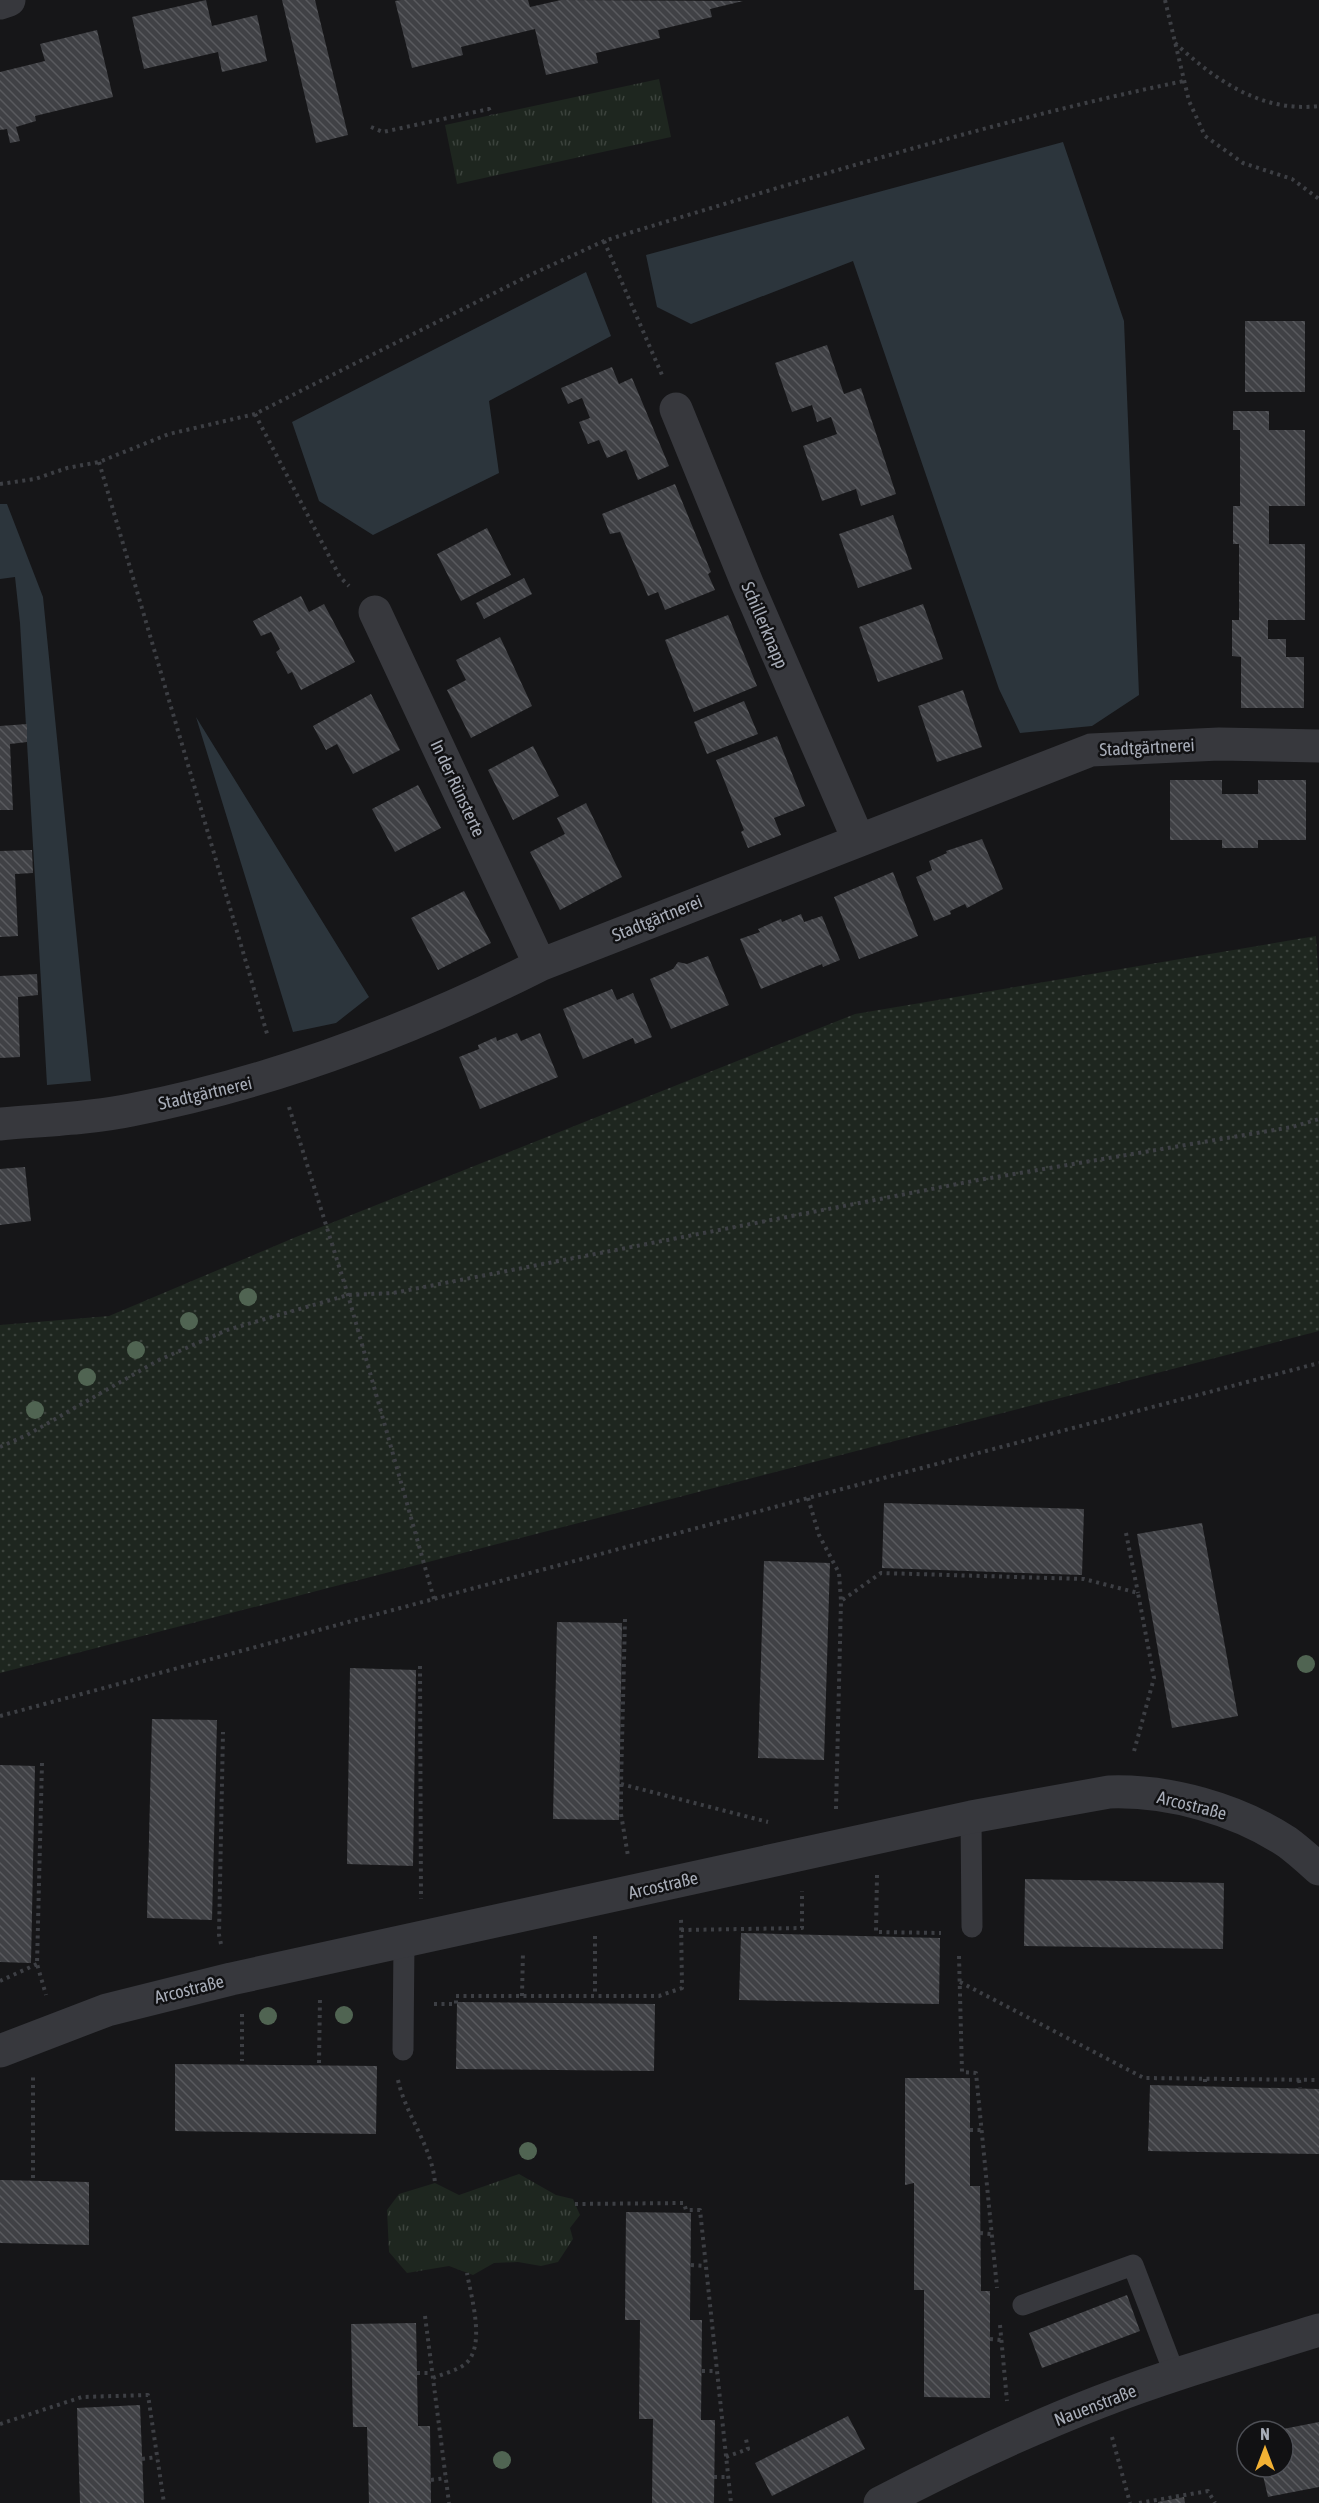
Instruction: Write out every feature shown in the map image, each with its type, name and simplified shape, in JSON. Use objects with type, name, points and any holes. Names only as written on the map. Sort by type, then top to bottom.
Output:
[{"type":"street","points":[[0,3],[9,0]]},
{"type":"street","name":"Schillerknapp","points":[[676,409],[747,583],[858,839]]},
{"type":"street","name":"In der Rünsterte","points":[[375,612],[540,965]]},
{"type":"street","name":"Stadtgärtnerei","points":[[0,1124],[129,1111],[233,1088],[279,1074],[408,1028],[540,965],[1090,750],[1219,744],[1319,746]]},
{"type":"street","name":"Arcostraße","points":[[0,2050],[107,2010],[231,1979],[971,1817],[1109,1792],[1127,1791],[1175,1796],[1230,1813],[1287,1842],[1319,1869]]},
{"type":"street","name":"Nauenstraße","points":[[880,2503],[1021,2434],[1175,2375],[1319,2330]]},
{"type":"lane","points":[[968,1930],[971,1817]]},
{"type":"lane","points":[[403,2050],[404,1941]]},
{"type":"lane","points":[[1023,2306],[1133,2265],[1175,2375]]},
{"type":"path","points":[[1165,0],[1184,81],[1205,136],[1243,163],[1292,179],[1319,199]]},
{"type":"path","points":[[1175,43],[1203,69],[1241,91],[1271,103],[1297,109],[1319,106]]},
{"type":"path","points":[[0,484],[34,479],[67,468],[99,462],[169,434],[255,414],[507,286],[604,241],[983,129],[1102,98],[1184,81]]},
{"type":"path","points":[[371,127],[383,132],[489,109],[491,115]]},
{"type":"path","points":[[604,241],[676,409]]},
{"type":"path","points":[[255,414],[340,577],[375,612]]},
{"type":"path","points":[[99,462],[279,1074],[348,1295],[434,1599]]},
{"type":"path","points":[[0,1447],[27,1435],[131,1375],[193,1343],[237,1327],[348,1295],[393,1293],[973,1181],[1292,1127],[1319,1119]]},
{"type":"path","points":[[0,1716],[1319,1363]]},
{"type":"path","points":[[808,1498],[819,1535],[839,1572],[841,1601],[836,1811],[841,1845]]},
{"type":"path","points":[[1126,1533],[1154,1678],[1134,1752]]},
{"type":"path","points":[[841,1601],[880,1572],[1084,1579],[1138,1593]]},
{"type":"path","points":[[625,1619],[621,1814],[628,1857]]},
{"type":"path","points":[[420,1666],[420,1893]]},
{"type":"path","points":[[222,1945],[219,1935],[223,1732]]},
{"type":"path","points":[[42,1763],[37,1964],[46,1994]]},
{"type":"path","points":[[621,1784],[773,1823]]},
{"type":"path","points":[[877,1870],[876,1932],[968,1930]]},
{"type":"path","points":[[681,1930],[802,1928],[802,1887]]},
{"type":"path","points":[[403,2004],[456,2004],[456,1996],[659,1996],[682,1988],[681,1912]]},
{"type":"path","points":[[968,1930],[958,1938],[962,2072],[976,2073],[998,2297]]},
{"type":"path","points":[[595,1932],[595,1996]]},
{"type":"path","points":[[522,1996],[523,1949]]},
{"type":"path","points":[[0,1981],[37,1964]]},
{"type":"path","points":[[960,1982],[1144,2078],[1319,2080]]},
{"type":"path","points":[[319,2063],[320,1993]]},
{"type":"path","points":[[242,2009],[242,2061]]},
{"type":"path","points":[[403,2050],[395,2058],[401,2093],[434,2168],[435,2183]]},
{"type":"path","points":[[33,2070],[33,2178]]},
{"type":"path","points":[[1205,2079],[1205,2086]]},
{"type":"path","points":[[1299,2080],[1300,2088]]},
{"type":"path","points":[[970,2130],[981,2130]]},
{"type":"path","points":[[575,2204],[684,2203],[686,2210],[700,2210],[731,2503]]},
{"type":"path","points":[[980,2234],[991,2234]]},
{"type":"path","points":[[691,2265],[706,2266]]},
{"type":"path","points":[[417,2373],[433,2376],[466,2363],[474,2349],[475,2316],[467,2273]]},
{"type":"path","points":[[425,2316],[449,2503]]},
{"type":"path","points":[[999,2318],[1007,2401]]},
{"type":"path","points":[[990,2339],[1001,2340]]},
{"type":"path","points":[[702,2371],[717,2372]]},
{"type":"path","points":[[0,2424],[82,2397],[148,2395],[164,2503]]},
{"type":"path","points":[[1109,2427],[1130,2503]]},
{"type":"path","points":[[726,2457],[748,2449],[746,2439]]},
{"type":"path","points":[[142,2459],[157,2457]]},
{"type":"path","points":[[714,2477],[728,2477]]},
{"type":"path","points":[[431,2480],[446,2478]]},
{"type":"path","points":[[1139,2503],[1208,2491],[1215,2503]]},
{"type":"green space","points":[[659,79],[671,137],[457,184],[445,125]]},
{"type":"green space","points":[[1316,936],[1319,985],[1319,1331],[0,1673],[0,1325],[109,1316],[296,1237],[855,1014]]},
{"type":"green space","points":[[519,2174],[556,2195],[573,2199],[580,2215],[570,2228],[573,2239],[558,2262],[541,2266],[518,2262],[494,2263],[473,2275],[449,2266],[407,2273],[389,2252],[387,2210],[399,2194],[435,2183],[459,2195]]},
{"type":"shaded area","points":[[1063,142],[1124,321],[1139,695],[1092,726],[1020,733],[999,689],[853,261],[691,324],[657,307],[646,255]]},
{"type":"shaded area","points":[[586,272],[611,336],[489,401],[499,473],[373,535],[319,501],[292,422]]},
{"type":"shaded area","points":[[0,504],[7,504],[43,597],[91,1081],[47,1085],[20,623],[15,577],[0,579]]},
{"type":"shaded area","points":[[196,717],[369,997],[336,1023],[293,1032]]},
{"type":"building","points":[[206,0],[212,26],[257,15],[267,61],[222,72],[218,52],[144,69],[132,17]]},
{"type":"building","points":[[282,0],[315,0],[348,135],[316,143]]},
{"type":"building","points":[[528,0],[530,7],[561,0],[743,1],[710,9],[712,17],[658,30],[660,38],[596,53],[598,63],[546,75],[535,29],[461,47],[463,55],[412,68],[395,1]]},
{"type":"building","points":[[97,30],[113,97],[35,116],[36,121],[16,127],[20,141],[10,143],[7,129],[0,130],[0,72],[45,61],[40,44]]},
{"type":"building","points":[[1245,321],[1305,321],[1305,392],[1245,392]]},
{"type":"building","points":[[827,345],[844,394],[861,388],[896,494],[861,506],[856,489],[822,501],[803,446],[837,434],[831,417],[817,422],[812,405],[792,412],[775,363]]},
{"type":"building","points":[[612,367],[619,384],[632,378],[669,466],[638,480],[626,450],[607,458],[599,440],[588,444],[579,422],[590,418],[582,398],[568,404],[561,388]]},
{"type":"building","points":[[1233,411],[1269,411],[1269,430],[1305,430],[1305,506],[1269,506],[1269,544],[1305,544],[1305,620],[1268,620],[1268,639],[1286,639],[1286,657],[1304,657],[1304,708],[1241,708],[1241,657],[1232,656],[1232,620],[1239,620],[1239,544],[1233,544],[1233,506],[1240,506],[1240,430],[1233,430]]},
{"type":"building","points":[[675,484],[711,572],[708,574],[715,590],[665,610],[658,592],[648,596],[620,532],[610,534],[602,514]]},
{"type":"building","points":[[893,515],[912,569],[858,588],[839,534]]},
{"type":"building","points":[[487,528],[511,575],[461,601],[437,554]]},
{"type":"building","points":[[524,578],[532,594],[484,619],[476,603]]},
{"type":"building","points":[[301,596],[309,612],[324,604],[355,662],[301,690],[292,672],[288,674],[276,652],[280,649],[271,632],[261,636],[253,621]]},
{"type":"building","points":[[923,604],[943,659],[878,682],[859,627]]},
{"type":"building","points":[[728,615],[757,686],[694,712],[665,640]]},
{"type":"building","points":[[500,637],[532,706],[471,738],[447,690],[466,680],[456,660]]},
{"type":"building","points":[[963,690],[982,747],[937,762],[918,706]]},
{"type":"building","points":[[371,694],[400,750],[353,774],[337,744],[326,750],[313,726]]},
{"type":"building","points":[[744,701],[758,734],[707,754],[694,722]]},
{"type":"building","points":[[27,724],[27,742],[10,744],[13,810],[0,810],[0,726]]},
{"type":"building","points":[[777,736],[805,806],[774,818],[781,835],[748,848],[741,832],[744,830],[716,760]]},
{"type":"building","points":[[533,746],[559,796],[513,820],[488,770]]},
{"type":"building","points":[[1170,780],[1222,780],[1222,794],[1258,794],[1258,780],[1306,780],[1306,840],[1258,840],[1258,848],[1222,848],[1222,840],[1170,840]]},
{"type":"building","points":[[418,785],[441,828],[395,852],[372,809]]},
{"type":"building","points":[[586,803],[622,877],[560,910],[530,852],[565,834],[557,818]]},
{"type":"building","points":[[982,839],[1003,889],[967,908],[965,904],[950,911],[951,914],[934,921],[916,877],[932,870],[929,861],[947,853],[946,851]]},
{"type":"building","points":[[32,850],[33,873],[15,874],[18,936],[0,937],[0,851]]},
{"type":"building","points":[[893,872],[918,936],[859,959],[834,897]]},
{"type":"building","points":[[464,891],[491,943],[438,970],[411,918]]},
{"type":"building","points":[[801,914],[804,922],[822,916],[840,960],[823,967],[822,964],[761,989],[740,939],[760,932],[758,929],[781,919],[782,922]]},
{"type":"building","points":[[708,956],[729,1005],[671,1029],[650,979],[673,969],[678,962],[687,964]]},
{"type":"building","points":[[37,974],[38,995],[18,997],[20,1057],[0,1058],[0,976]]},
{"type":"building","points":[[612,989],[617,1000],[633,993],[652,1037],[635,1044],[633,1038],[583,1059],[563,1009]]},
{"type":"building","points":[[517,1033],[521,1041],[540,1033],[558,1077],[480,1109],[459,1057],[479,1049],[478,1045],[496,1037],[497,1041]]},
{"type":"building","points":[[25,1167],[31,1221],[0,1225],[0,1169]]},
{"type":"building","points":[[884,1503],[1084,1509],[1082,1575],[882,1568]]},
{"type":"building","points":[[1202,1523],[1238,1716],[1172,1728],[1137,1534]]},
{"type":"building","points":[[764,1561],[830,1563],[824,1760],[758,1758]]},
{"type":"building","points":[[557,1622],[622,1623],[619,1820],[553,1819]]},
{"type":"building","points":[[350,1668],[416,1670],[413,1866],[347,1864]]},
{"type":"building","points":[[152,1719],[217,1720],[212,1920],[147,1918]]},
{"type":"building","points":[[0,1765],[35,1766],[31,1963],[0,1962]]},
{"type":"building","points":[[1025,1879],[1224,1883],[1223,1949],[1024,1946]]},
{"type":"building","points":[[741,1933],[940,1938],[939,2004],[739,2000]]},
{"type":"building","points":[[457,2002],[655,2004],[654,2071],[456,2069]]},
{"type":"building","points":[[175,2064],[377,2066],[376,2134],[175,2131]]},
{"type":"building","points":[[905,2078],[970,2078],[970,2186],[980,2186],[981,2291],[990,2291],[990,2398],[924,2397],[924,2290],[914,2290],[914,2183],[905,2185]]},
{"type":"building","points":[[1150,2085],[1319,2089],[1319,2154],[1148,2151]]},
{"type":"building","points":[[0,2180],[89,2182],[89,2245],[0,2243]]},
{"type":"building","points":[[626,2212],[691,2213],[690,2320],[702,2320],[701,2420],[715,2420],[714,2503],[652,2503],[653,2419],[639,2419],[640,2320],[625,2320]]},
{"type":"building","points":[[1127,2295],[1140,2331],[1042,2368],[1029,2333]]},
{"type":"building","points":[[416,2323],[418,2426],[430,2426],[431,2503],[369,2503],[367,2427],[353,2427],[351,2324]]},
{"type":"building","points":[[140,2405],[144,2503],[80,2503],[77,2408]]},
{"type":"building","points":[[848,2416],[865,2449],[772,2496],[755,2463]]},
{"type":"building","points":[[1319,2422],[1319,2487],[1268,2497],[1264,2479],[1295,2479],[1295,2427]]},
{"type":"building","points":[[1184,2497],[1185,2503],[1158,2503],[1158,2502]]}]
